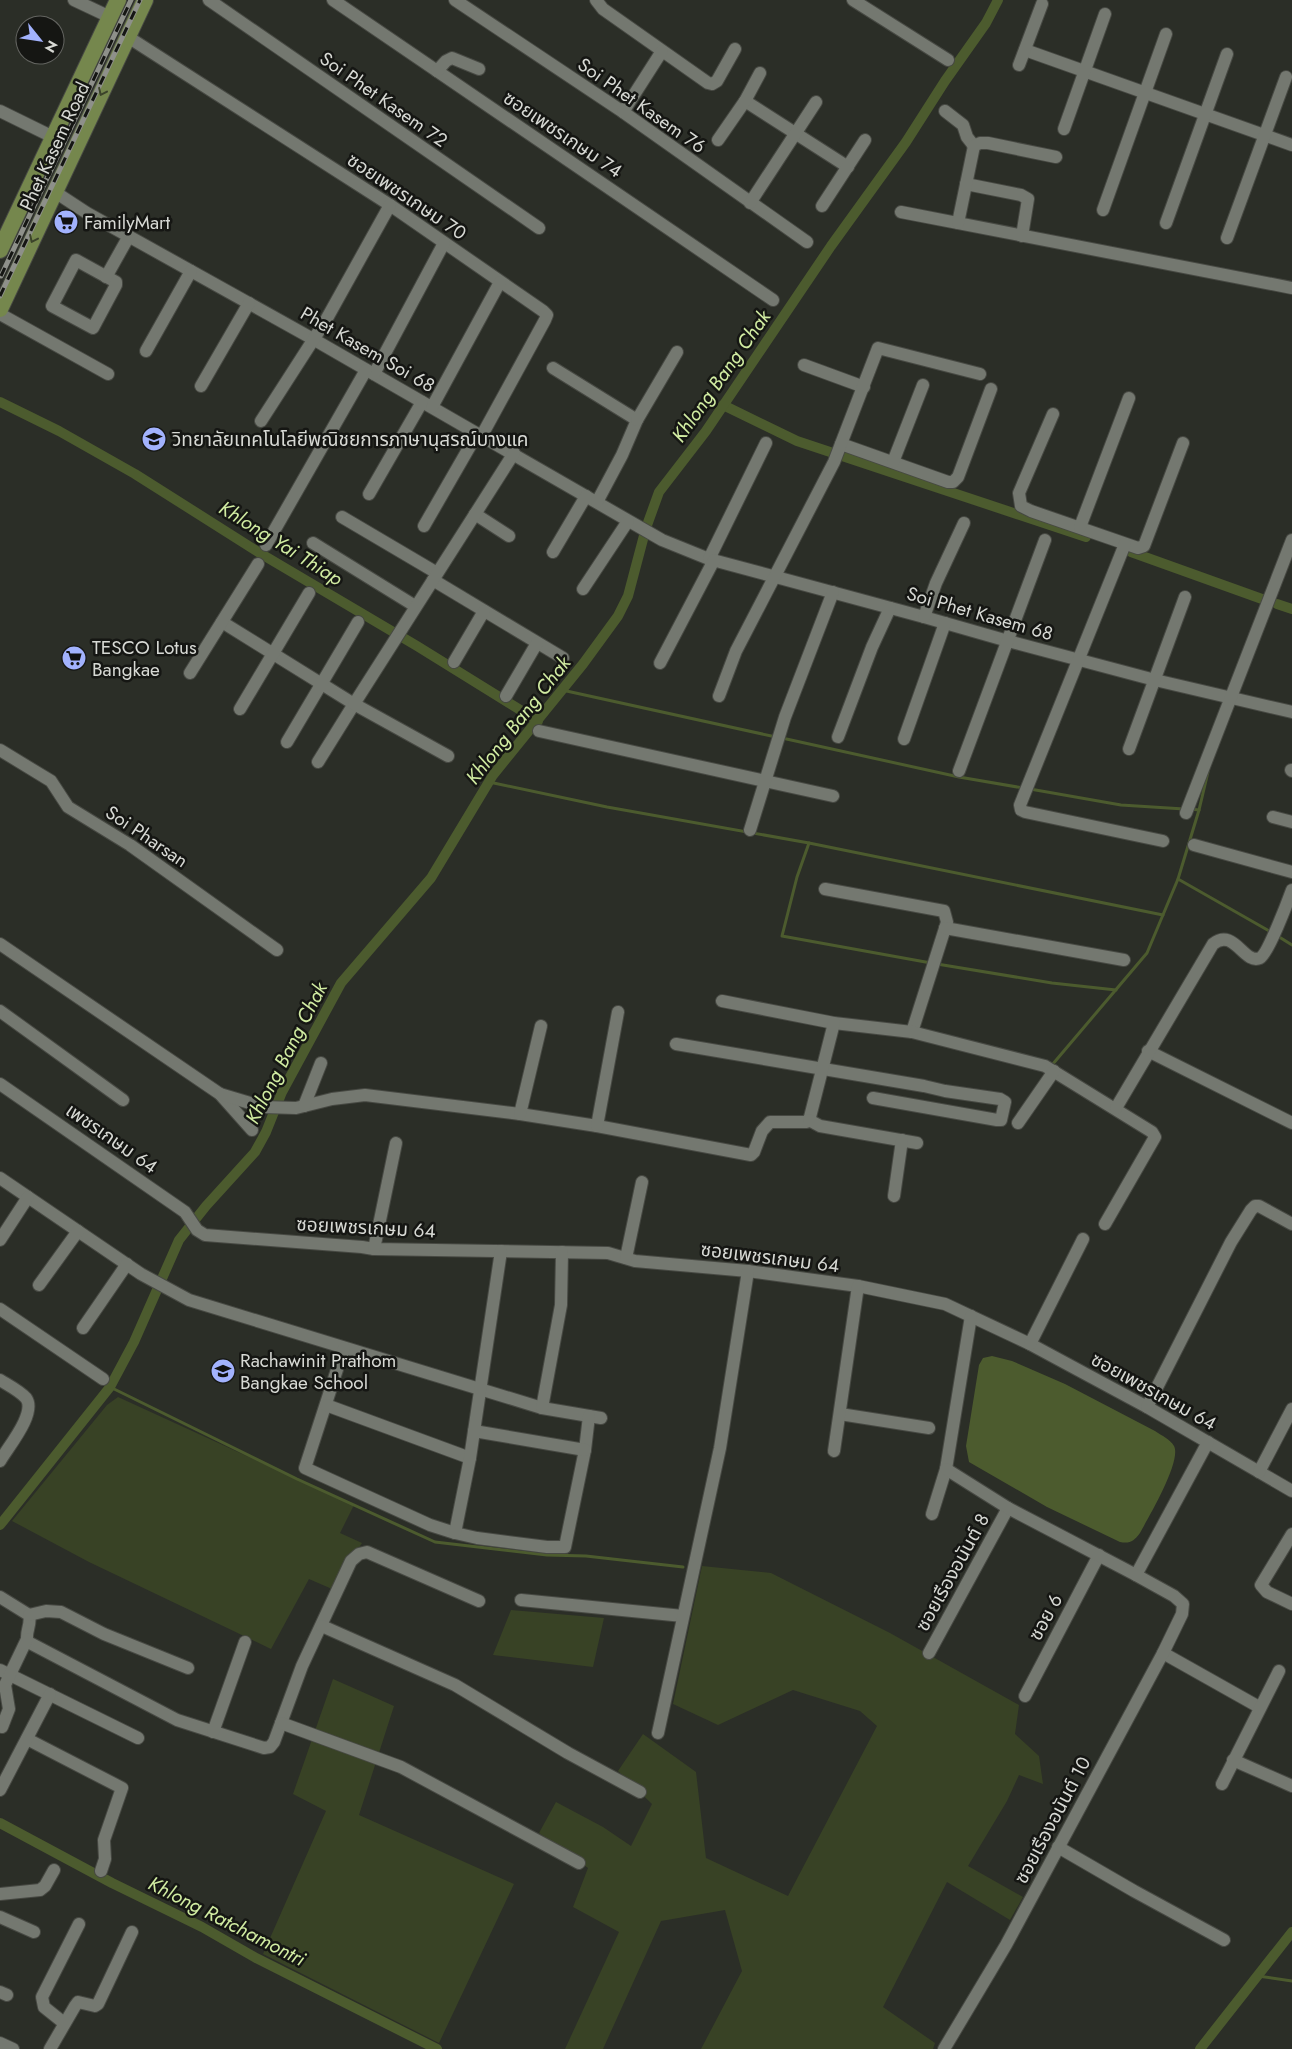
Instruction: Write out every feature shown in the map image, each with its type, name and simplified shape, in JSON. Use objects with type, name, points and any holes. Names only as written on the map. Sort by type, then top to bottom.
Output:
[{"type":"main road","name":"Phet Kasem Road","points":[[0,250],[118,0]]},
{"type":"main road","name":"Phet Kasem Road","points":[[0,309],[145,0]]},
{"type":"main road","points":[[108,22],[128,37]]},
{"type":"main road","points":[[91,57],[112,69]]},
{"type":"street","points":[[74,0],[108,22]]},
{"type":"street","name":"Soi Phet Kasem 72","points":[[208,0],[539,228]]},
{"type":"street","name":"ซอยเพชรเกษม 74","points":[[333,0],[773,300]]},
{"type":"street","name":"Soi Phet Kasem 76","points":[[455,0],[623,112],[807,242]]},
{"type":"street","points":[[596,0],[598,5],[712,84],[717,81],[736,49]]},
{"type":"street","points":[[853,0],[948,60]]},
{"type":"street","points":[[1019,66],[1042,4]]},
{"type":"street","points":[[1064,129],[1105,14]]},
{"type":"street","points":[[1103,210],[1166,34]]},
{"type":"street","name":"ซอยเพชรเกษม 70","points":[[128,37],[390,205],[543,311],[546,315],[479,436]]},
{"type":"street","points":[[623,112],[662,50]]},
{"type":"street","points":[[1025,50],[1292,145]]},
{"type":"street","points":[[1166,223],[1227,54]]},
{"type":"street","points":[[437,71],[446,61],[452,58],[479,69]]},
{"type":"street","points":[[718,140],[760,73]]},
{"type":"street","points":[[1227,238],[1286,76]]},
{"type":"street","points":[[744,101],[848,167]]},
{"type":"street","points":[[750,203],[816,102]]},
{"type":"street","points":[[0,111],[53,137]]},
{"type":"street","points":[[945,111],[963,125],[967,138],[974,146]]},
{"type":"street","points":[[822,206],[865,140]]},
{"type":"street","points":[[974,146],[980,143],[988,143],[1056,157]]},
{"type":"street","points":[[958,223],[974,146]]},
{"type":"street","points":[[966,184],[1021,195],[1028,199],[1022,236]]},
{"type":"street","name":"Phet Kasem Soi 68","points":[[55,192],[87,213],[313,339],[479,436],[514,453],[662,540]]},
{"type":"street","points":[[261,421],[326,320],[390,205]]},
{"type":"street","points":[[901,212],[1292,288]]},
{"type":"street","points":[[106,277],[129,236]]},
{"type":"street","points":[[266,545],[370,372],[444,243]]},
{"type":"street","points":[[76,260],[106,277],[114,281],[116,285],[93,328],[52,307],[76,260]]},
{"type":"street","points":[[146,351],[191,271]]},
{"type":"street","points":[[369,494],[427,404],[500,282]]},
{"type":"street","points":[[201,386],[249,303]]},
{"type":"street","points":[[0,314],[108,374]]},
{"type":"street","points":[[719,696],[736,651],[834,462],[878,348],[980,374]]},
{"type":"street","points":[[553,552],[622,455],[637,420],[677,352]]},
{"type":"street","points":[[804,365],[864,387]]},
{"type":"street","points":[[553,368],[637,420]]},
{"type":"street","points":[[893,462],[924,385]]},
{"type":"street","points":[[840,447],[953,482],[958,476],[991,389]]},
{"type":"street","points":[[1080,527],[1129,398]]},
{"type":"street","points":[[1053,414],[1019,493],[1021,506],[1138,548],[1144,546],[1183,444]]},
{"type":"street","points":[[424,526],[479,436]]},
{"type":"street","points":[[660,663],[766,443]]},
{"type":"street","points":[[318,762],[411,612],[514,453]]},
{"type":"street","points":[[475,514],[509,536]]},
{"type":"street","points":[[342,517],[484,611],[563,658]]},
{"type":"street","points":[[583,589],[632,523]]},
{"type":"street","points":[[924,617],[936,583],[964,523]]},
{"type":"street","name":"Soi Phet Kasem 68","points":[[662,540],[711,560],[1155,680],[1292,712]]},
{"type":"street","points":[[959,771],[1045,540]]},
{"type":"street","points":[[1186,813],[1232,699],[1292,540]]},
{"type":"street","points":[[313,544],[411,612]]},
{"type":"street","points":[[1125,544],[1080,660],[1020,805],[1021,810],[1163,841]]},
{"type":"street","points":[[190,673],[258,564]]},
{"type":"street","points":[[750,830],[785,717],[833,592]]},
{"type":"street","points":[[240,709],[309,593]]},
{"type":"street","points":[[1129,749],[1185,597]]},
{"type":"street","points":[[838,737],[872,647],[890,608]]},
{"type":"street","points":[[454,662],[484,611]]},
{"type":"street","points":[[222,622],[354,704],[448,756]]},
{"type":"street","points":[[287,742],[358,622]]},
{"type":"street","points":[[904,739],[945,623]]},
{"type":"street","points":[[506,696],[537,643]]},
{"type":"street","points":[[539,731],[833,796]]},
{"type":"street","name":"Soi Pharsan","points":[[0,750],[51,781],[68,807],[130,845],[277,950]]},
{"type":"street","points":[[1273,817],[1292,822]]},
{"type":"street","points":[[1194,845],[1292,872]]},
{"type":"street","points":[[825,888],[944,911],[947,916],[946,928],[912,1032]]},
{"type":"street","points":[[1116,1108],[1212,944],[1218,940],[1228,940],[1253,958],[1259,958],[1264,955],[1289,904],[1292,890]]},
{"type":"street","points":[[946,928],[1124,960]]},
{"type":"street","points":[[0,944],[220,1094],[252,1130]]},
{"type":"street","points":[[722,1001],[834,1023],[912,1032],[1050,1069],[1116,1108],[1155,1136],[1105,1224]]},
{"type":"street","points":[[0,1011],[123,1100]]},
{"type":"street","points":[[597,1126],[618,1012]]},
{"type":"street","points":[[809,1120],[834,1023]]},
{"type":"street","points":[[520,1114],[541,1026]]},
{"type":"street","points":[[676,1044],[1000,1099],[1005,1104],[1003,1116],[1001,1120],[997,1120],[873,1098]]},
{"type":"street","points":[[1148,1051],[1292,1123]]},
{"type":"street","points":[[300,1107],[321,1062]]},
{"type":"street","points":[[1018,1123],[1050,1069]]},
{"type":"street","name":"เพชรเกษม 64","points":[[0,1084],[185,1212],[197,1230]]},
{"type":"street","points":[[220,1094],[263,1107],[300,1107],[332,1099],[365,1095],[520,1114],[597,1126],[751,1155],[762,1131],[770,1122],[807,1122],[809,1120],[820,1126],[917,1143]]},
{"type":"street","points":[[894,1196],[902,1140]]},
{"type":"street","points":[[374,1249],[396,1143]]},
{"type":"street","points":[[0,1178],[127,1264],[189,1300],[542,1408],[595,1417],[585,1450],[566,1547],[547,1547],[477,1538],[455,1533],[430,1525],[306,1468],[344,1348]]},
{"type":"street","points":[[626,1258],[642,1182]]},
{"type":"street","points":[[0,1240],[28,1197]]},
{"type":"street","points":[[1147,1407],[1231,1242],[1251,1210],[1255,1206],[1259,1206],[1292,1224]]},
{"type":"street","name":"ซอยเพชรเกษม 64","points":[[197,1230],[205,1235],[374,1249],[608,1253],[635,1261],[748,1271],[858,1286],[933,1300],[1030,1344],[1147,1407],[1292,1492]]},
{"type":"street","points":[[39,1285],[78,1231]]},
{"type":"street","points":[[1030,1344],[1083,1239]]},
{"type":"street","points":[[455,1533],[470,1458],[501,1251]]},
{"type":"street","points":[[542,1408],[561,1305],[562,1252]]},
{"type":"street","points":[[83,1328],[127,1264]]},
{"type":"street","points":[[658,1733],[720,1448],[748,1271]]},
{"type":"street","points":[[834,1451],[858,1286]]},
{"type":"street","points":[[0,1309],[103,1379]]},
{"type":"street","points":[[932,1514],[946,1469],[971,1316]]},
{"type":"street","points":[[0,1380],[26,1398],[30,1408],[26,1419],[0,1461]]},
{"type":"street","points":[[326,1405],[470,1458]]},
{"type":"street","points":[[1259,1472],[1292,1409]]},
{"type":"street","points":[[840,1414],[929,1428]]},
{"type":"street","points":[[474,1431],[585,1450]]},
{"type":"street","points":[[946,1469],[1008,1508],[1136,1575],[1208,1442]]},
{"type":"street","name":"ซอยเรืองอนันต์ 8","points":[[929,1653],[1008,1508]]},
{"type":"street","points":[[1292,1534],[1261,1585],[1266,1592],[1292,1604]]},
{"type":"street","points":[[27,1640],[177,1720],[264,1748],[270,1747],[302,1666],[351,1561],[359,1554],[367,1552],[479,1601]]},
{"type":"street","name":"ซอย 6","points":[[1025,1696],[1099,1556]]},
{"type":"street","name":"ซอยเรืองอนันต์ 10","points":[[944,2049],[1006,1945],[1163,1653],[1182,1614],[1183,1604],[1174,1596],[1136,1575]]},
{"type":"street","points":[[0,1597],[29,1615],[46,1610],[62,1612],[104,1634],[188,1668]]},
{"type":"street","points":[[521,1600],[684,1616]]},
{"type":"street","points":[[2,1727],[9,1709],[5,1673],[27,1640],[29,1615]]},
{"type":"street","points":[[322,1626],[454,1685],[568,1753],[640,1792]]},
{"type":"street","points":[[213,1732],[245,1642]]},
{"type":"street","points":[[1163,1653],[1259,1707]]},
{"type":"street","points":[[1222,1784],[1279,1670]]},
{"type":"street","points":[[5,1673],[138,1738]]},
{"type":"street","points":[[0,1790],[50,1694]]},
{"type":"street","points":[[281,1723],[401,1767],[579,1863]]},
{"type":"street","points":[[27,1739],[122,1788],[104,1840],[105,1858],[101,1871]]},
{"type":"street","points":[[1233,1760],[1292,1786]]},
{"type":"street","points":[[1058,1846],[1224,1940]]},
{"type":"street","points":[[0,1894],[40,1890],[45,1886],[54,1870]]},
{"type":"street","points":[[0,1917],[34,1932]]},
{"type":"street","points":[[64,2023],[44,2007],[42,1997],[79,1924]]},
{"type":"street","points":[[50,2049],[78,2002],[95,2006],[98,2004],[132,1932]]},
{"type":"shaded area","points":[[992,1356],[1012,1361],[1065,1384],[1155,1431],[1168,1439],[1174,1446],[1175,1453],[1169,1476],[1140,1533],[1134,1540],[1126,1543],[1120,1542],[1047,1507],[969,1462],[966,1446],[979,1365],[983,1358]]},
{"type":"shaded area","points":[[118,1397],[354,1505],[340,1533],[362,1543],[332,1589],[309,1579],[271,1649],[89,1562],[12,1521],[107,1405]]},
{"type":"shaded area","points":[[702,1566],[771,1573],[890,1633],[1019,1705],[1015,1734],[1039,1756],[1043,1784],[1019,1775],[1007,1801],[968,1866],[1023,1897],[1010,1920],[947,1882],[883,2007],[935,2043],[933,2049],[701,2049],[742,1971],[725,1910],[661,1921],[603,2049],[565,2049],[619,1932],[573,1907],[588,1868],[539,1833],[556,1802],[603,1827],[631,1846],[652,1804],[618,1771],[643,1734],[696,1772],[706,1858],[788,1896],[877,1726],[860,1711],[793,1690],[718,1725],[673,1704]]},
{"type":"shaded area","points":[[511,1610],[604,1618],[593,1667],[493,1655]]},
{"type":"shaded area","points":[[333,1679],[394,1706],[359,1815],[514,1884],[439,2043],[263,1954],[326,1811],[293,1794]]},
{"type":"waterway","name":"Khlong Bang Chak","points":[[0,1525],[110,1387],[134,1342],[179,1240],[206,1206],[255,1152],[266,1132],[282,1092],[341,983],[431,878],[493,775],[583,664],[618,616],[628,596],[646,528],[659,492],[706,431],[831,246],[906,142],[945,81],[986,23],[998,0]]},
{"type":"waterway","name":"Khlong Yai Thiap","points":[[0,402],[59,431],[135,474],[263,555],[417,646],[538,721]]},
{"type":"waterway","points":[[723,405],[797,441],[1086,537]]},
{"type":"waterway","points":[[1131,552],[1262,599]]},
{"type":"waterway","points":[[1277,604],[1292,609]]},
{"type":"waterway","points":[[562,690],[776,737]]},
{"type":"waterway","points":[[782,738],[959,777],[1023,788]]},
{"type":"waterway","points":[[1052,1065],[1147,953],[1178,879],[1199,810],[1208,772]]},
{"type":"waterway","points":[[489,782],[607,807],[809,843],[1163,915]]},
{"type":"waterway","points":[[1030,789],[1121,805],[1184,809]]},
{"type":"waterway","points":[[1190,809],[1199,810]]},
{"type":"waterway","points":[[809,843],[797,877],[782,936],[931,963]]},
{"type":"waterway","points":[[1178,879],[1271,932]]},
{"type":"waterway","points":[[1276,935],[1292,945]]},
{"type":"waterway","points":[[937,964],[1052,983],[1116,990]]},
{"type":"waterway","points":[[110,1387],[297,1479],[435,1542],[547,1555],[586,1556],[683,1567]]},
{"type":"waterway","name":"Khlong Ratchamontri","points":[[0,1823],[112,1883],[202,1927],[256,1958],[437,2049]]},
{"type":"waterway","points":[[1200,2049],[1292,1932]]},
{"type":"waterway","points":[[1258,1976],[1292,1981]]},
{"type":"railway","points":[[1,276],[131,0]]},
{"type":"railway","points":[[0,296],[140,0]]},
{"type":"place","name":"FamilyMart","points":[[66,222]]},
{"type":"place","name":"วิทยาลัยเทคโนโลยีพณิชยการภาษานุสรณ์บางแค","points":[[154,439]]},
{"type":"place","name":"TESCO Lotus Bangkae","points":[[74,658]]},
{"type":"place","name":"Rachawinit Prathom Bangkae School","points":[[223,1371]]}]
